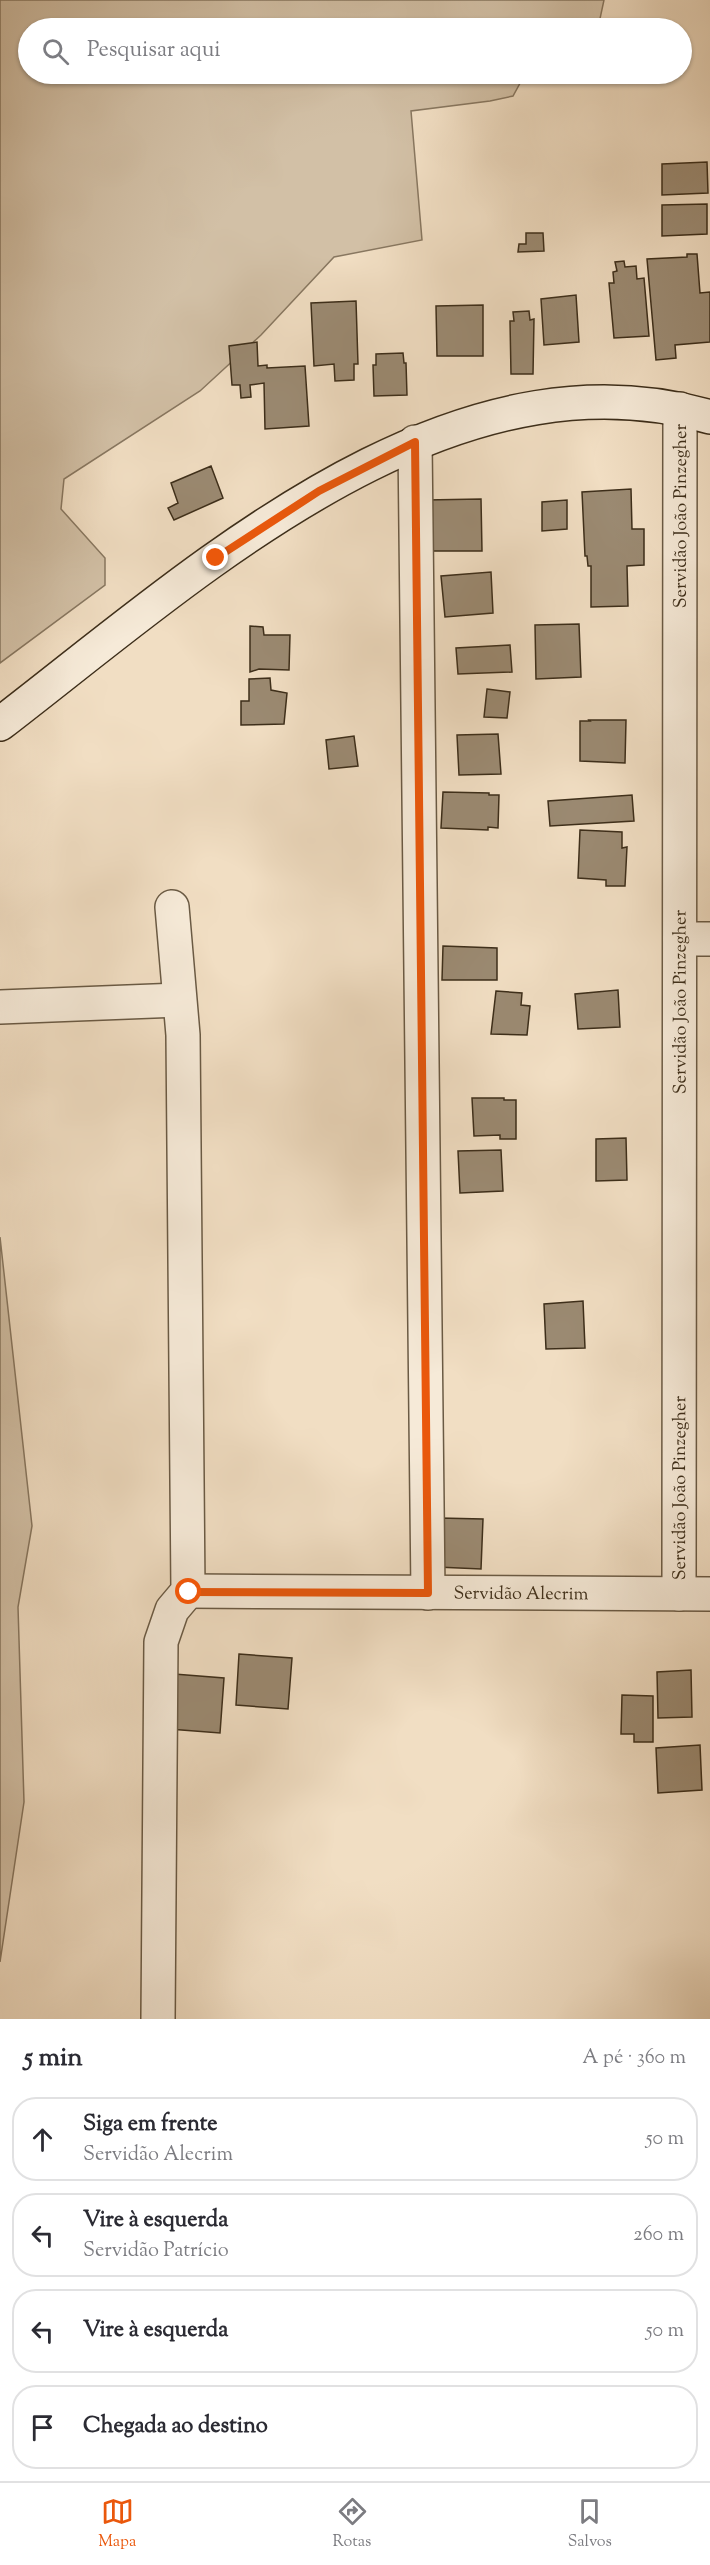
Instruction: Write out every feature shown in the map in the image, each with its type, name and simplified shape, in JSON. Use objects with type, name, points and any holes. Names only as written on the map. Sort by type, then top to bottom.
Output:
[{"type":"street","points":[[0,724],[216,558],[319,491],[415,442],[481,419],[552,405],[619,402],[695,413]]},
{"type":"street","name":"Servidão João Pinzegher","points":[[695,413],[695,1594]]},
{"type":"street","points":[[415,442],[428,1593]]},
{"type":"street","points":[[158,2019],[161,1642],[172,1610],[189,1592],[183,1035],[172,907]]},
{"type":"street","points":[[0,1007],[179,1000]]},
{"type":"street","name":"Servidão Alecrim","points":[[189,1592],[695,1594]]},
{"type":"shaded area","points":[[0,0],[604,0],[600,18],[18,18],[18,84],[520,84],[513,96],[411,111],[422,240],[334,257],[261,335],[200,391],[64,479],[61,509],[105,558],[105,585],[0,663]]},
{"type":"shaded area","points":[[0,1237],[32,1526],[18,1607],[24,1802],[0,1962]]},
{"type":"building","points":[[707,162],[708,193],[662,195],[662,164]]},
{"type":"building","points":[[707,204],[707,234],[662,236],[662,205]]},
{"type":"building","points":[[526,233],[543,233],[544,251],[518,252],[519,244],[526,244]]},
{"type":"building","points":[[687,254],[697,254],[700,293],[710,292],[710,342],[675,345],[676,358],[656,360],[647,259],[687,257]]},
{"type":"building","points":[[624,261],[625,267],[636,266],[637,279],[644,278],[649,336],[614,338],[609,283],[614,283],[613,272],[617,271],[615,262]]},
{"type":"building","points":[[576,295],[579,342],[544,345],[541,299]]},
{"type":"building","points":[[356,301],[358,364],[354,364],[354,380],[335,381],[334,364],[314,366],[311,303]]},
{"type":"building","points":[[483,305],[483,356],[437,356],[436,306]]},
{"type":"building","points":[[529,311],[530,320],[534,319],[533,374],[511,374],[510,321],[514,321],[513,312]]},
{"type":"building","points":[[257,342],[258,366],[267,365],[267,368],[305,366],[309,426],[265,429],[264,383],[250,385],[251,397],[241,398],[240,385],[232,385],[229,346]]},
{"type":"building","points":[[403,353],[404,363],[406,363],[407,395],[374,396],[373,365],[376,365],[376,354]]},
{"type":"building","points":[[211,466],[223,498],[174,520],[168,508],[178,503],[171,483]]},
{"type":"building","points":[[631,489],[632,529],[644,529],[644,565],[627,566],[628,606],[591,607],[591,566],[588,566],[587,556],[585,556],[582,492]]},
{"type":"building","points":[[481,499],[482,551],[427,551],[426,500]]},
{"type":"building","points":[[567,500],[567,529],[542,531],[542,502]]},
{"type":"building","points":[[491,572],[493,613],[445,617],[441,576]]},
{"type":"building","points":[[579,624],[581,677],[536,679],[535,625]]},
{"type":"building","points":[[250,626],[263,627],[264,635],[290,635],[289,670],[259,669],[250,672]]},
{"type":"building","points":[[510,645],[512,672],[458,674],[456,648]]},
{"type":"building","points":[[270,678],[271,690],[287,693],[284,724],[241,725],[241,701],[249,701],[249,679]]},
{"type":"building","points":[[487,689],[510,692],[507,718],[484,717]]},
{"type":"building","points":[[626,720],[625,763],[580,761],[580,721]]},
{"type":"building","points":[[498,734],[501,774],[459,775],[457,735]]},
{"type":"building","points":[[354,736],[358,766],[329,769],[326,740]]},
{"type":"building","points":[[443,792],[499,795],[498,828],[488,827],[488,830],[441,828]]},
{"type":"building","points":[[632,795],[634,821],[550,826],[548,801]]},
{"type":"building","points":[[580,830],[622,832],[622,848],[627,847],[625,886],[606,886],[606,880],[578,878]]},
{"type":"building","points":[[443,946],[497,948],[497,980],[442,980]]},
{"type":"building","points":[[618,990],[620,1027],[578,1029],[575,994]]},
{"type":"building","points":[[496,991],[522,993],[521,1005],[530,1006],[527,1035],[491,1034]]},
{"type":"building","points":[[472,1098],[516,1100],[516,1139],[500,1139],[500,1135],[474,1136]]},
{"type":"building","points":[[626,1138],[627,1180],[596,1181],[596,1139]]},
{"type":"building","points":[[501,1150],[503,1191],[460,1193],[458,1151]]},
{"type":"building","points":[[583,1301],[585,1348],[546,1349],[544,1304]]},
{"type":"building","points":[[439,1518],[483,1519],[481,1569],[437,1567]]},
{"type":"building","points":[[239,1654],[292,1658],[288,1709],[236,1705]]},
{"type":"building","points":[[691,1670],[692,1717],[658,1718],[657,1672]]},
{"type":"building","points":[[174,1674],[224,1678],[220,1733],[169,1729]]},
{"type":"building","points":[[622,1695],[653,1696],[653,1742],[634,1742],[634,1734],[621,1734]]},
{"type":"building","points":[[700,1745],[702,1790],[658,1793],[656,1748]]},
{"type":"route","points":[[189,1592],[428,1593],[415,442],[319,491],[216,558]]}]
